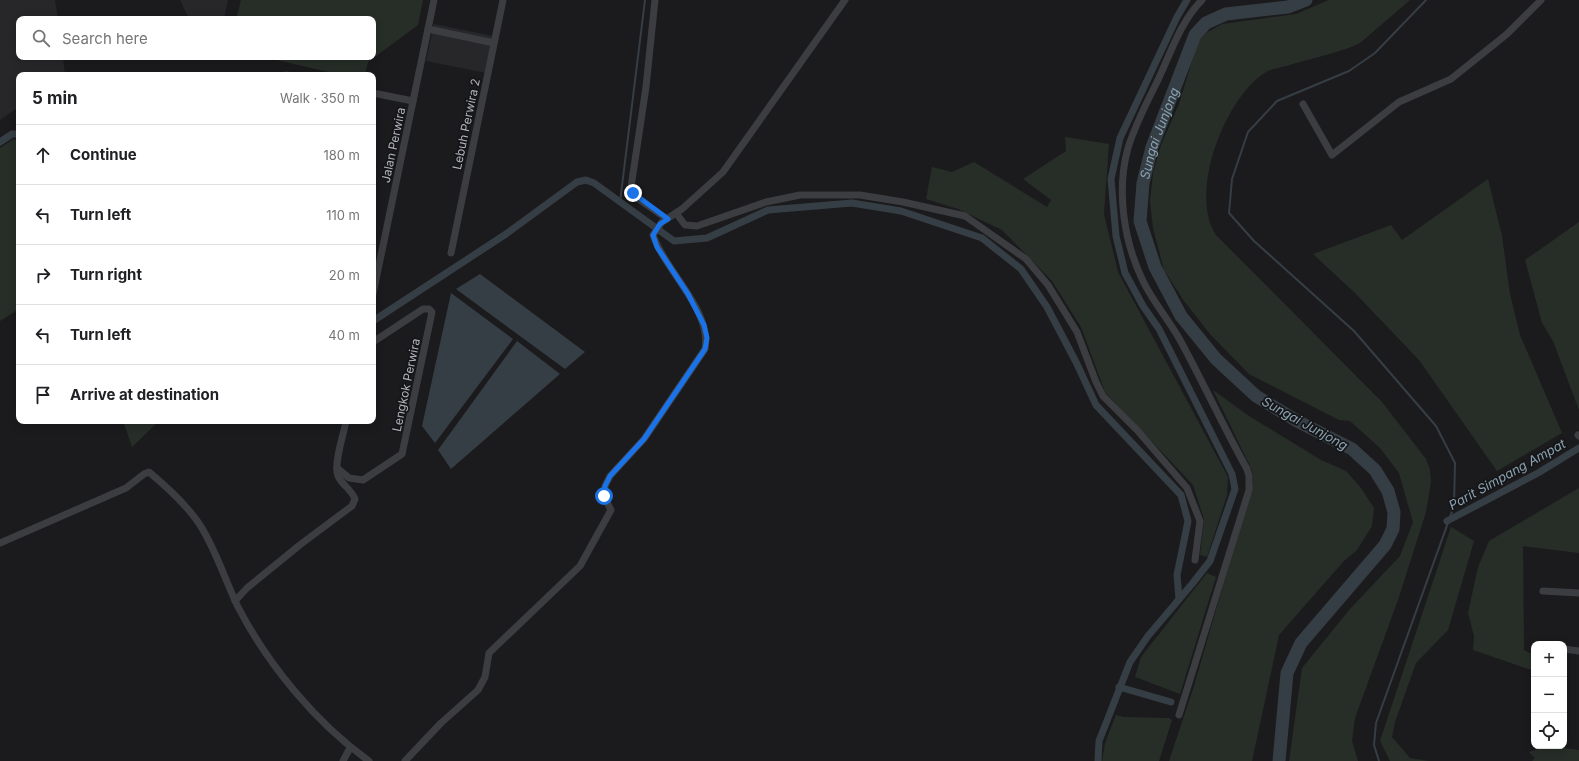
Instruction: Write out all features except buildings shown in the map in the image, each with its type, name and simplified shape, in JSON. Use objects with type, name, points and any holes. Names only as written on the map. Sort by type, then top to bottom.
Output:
[{"type":"street","name":"Jalan Perwira","points":[[376,280],[434,0]]},
{"type":"street","name":"Lebuh Perwira 2","points":[[451,253],[504,0]]},
{"type":"street","points":[[655,0],[646,87],[631,187],[637,198],[665,220]]},
{"type":"street","points":[[405,761],[441,723],[478,690],[485,677],[489,653],[580,566],[611,510],[604,496],[605,486],[610,476],[644,439],[705,349],[707,338],[704,325],[688,294],[657,247],[653,235],[665,220],[676,213],[722,172],[845,0]]},
{"type":"street","points":[[1178,715],[1249,490],[1250,476],[1179,338],[1155,303],[1132,258],[1125,225],[1124,179],[1128,150],[1134,129],[1184,25],[1202,0]]},
{"type":"street","points":[[1303,104],[1332,155],[1399,102],[1451,79],[1519,23],[1541,0]]},
{"type":"street","points":[[428,29],[494,43]]},
{"type":"street","points":[[376,93],[413,101]]},
{"type":"street","points":[[676,213],[685,225],[697,226],[766,202],[800,195],[860,195],[903,202],[965,216],[994,235],[1026,259],[1048,285],[1077,332],[1096,382],[1103,396],[1136,430],[1187,488],[1200,521],[1195,560]]},
{"type":"street","name":"Lengkok Perwira","points":[[337,468],[349,478],[363,480],[402,454],[432,312],[429,309],[423,309],[376,340]]},
{"type":"street","points":[[235,601],[301,544],[352,506],[355,499],[338,476],[337,468],[345,424]]},
{"type":"street","points":[[0,543],[126,488],[144,474],[149,472],[187,508],[200,525],[235,601],[278,670],[301,698],[350,748],[369,761]]},
{"type":"street","points":[[1543,591],[1579,593]]},
{"type":"street","points":[[1567,649],[1579,651]]},
{"type":"street","points":[[343,761],[350,748]]},
{"type":"shaded area","points":[[0,0],[55,0],[58,16],[16,16],[16,60],[63,60],[65,72],[16,72],[16,109],[0,120]]},
{"type":"shaded area","points":[[180,0],[228,0],[225,16],[188,16]]},
{"type":"shaded area","points":[[241,0],[423,0],[418,25],[376,56],[376,16],[237,16]]},
{"type":"shaded area","points":[[1329,0],[1410,0],[1356,45],[1330,54],[1270,70],[1251,84],[1237,102],[1225,123],[1215,147],[1209,172],[1206,195],[1208,217],[1216,235],[1382,402],[1426,459],[1430,470],[1431,482],[1426,512],[1399,597],[1355,718],[1352,741],[1358,761],[1289,761],[1302,668],[1350,609],[1400,556],[1413,522],[1399,473],[1380,448],[1350,421],[1339,420],[1249,374],[1210,334],[1184,301],[1164,270],[1153,228],[1150,201],[1153,173],[1161,145],[1179,104],[1198,41],[1206,33],[1222,24],[1296,14]]},
{"type":"shaded area","points":[[434,24],[493,36],[486,73],[426,61]]},
{"type":"shaded area","points":[[277,60],[371,60],[368,62],[366,72],[328,72]]},
{"type":"shaded area","points":[[1065,137],[1109,144],[1104,214],[1118,272],[1228,477],[1227,495],[1207,557],[1200,555],[1204,519],[1193,485],[1105,392],[1081,327],[1052,281],[1002,230],[958,209],[926,199],[932,167],[952,172],[974,162],[1047,207],[1051,200],[1023,179],[1066,151]]},
{"type":"shaded area","points":[[14,139],[16,140],[16,311],[0,321],[0,148]]},
{"type":"shaded area","points":[[1488,179],[1502,236],[1510,294],[1520,335],[1562,433],[1497,471],[1419,360],[1355,293],[1313,254],[1391,225],[1402,240]]},
{"type":"shaded area","points":[[1579,222],[1579,410],[1553,341],[1542,323],[1525,260]]},
{"type":"shaded area","points":[[480,274],[585,352],[565,369],[456,289]]},
{"type":"shaded area","points":[[451,293],[513,339],[435,443],[422,426]]},
{"type":"shaded area","points":[[517,341],[560,374],[451,469],[438,450]]},
{"type":"shaded area","points":[[1213,390],[1249,416],[1321,460],[1346,471],[1361,488],[1374,508],[1372,526],[1357,550],[1343,562],[1279,635],[1252,761],[1169,761],[1194,686],[1253,482],[1252,470]]},
{"type":"shaded area","points":[[124,424],[156,424],[132,447]]},
{"type":"shaded area","points":[[1579,488],[1579,553],[1523,546],[1524,650],[1531,654],[1531,670],[1473,650],[1474,636],[1468,613],[1478,567],[1489,541]]},
{"type":"shaded area","points":[[1451,527],[1474,541],[1448,630],[1416,663],[1395,722],[1392,737],[1410,758],[1429,761],[1390,761],[1380,741]]},
{"type":"shaded area","points":[[1207,573],[1216,577],[1180,694],[1135,677],[1141,657]]},
{"type":"shaded area","points":[[1116,715],[1124,717],[1169,718],[1172,720],[1159,761],[1102,761],[1105,743]]},
{"type":"shaded area","points":[[1567,748],[1579,750],[1579,761],[1532,761],[1535,758],[1529,752],[1539,749]]},
{"type":"waterway","points":[[620,202],[645,0]]},
{"type":"waterway","points":[[1098,761],[1099,741],[1130,662],[1148,636],[1210,561],[1235,489],[1232,474],[1159,329],[1143,306],[1125,273],[1116,236],[1111,179],[1120,138],[1177,17],[1187,0]]},
{"type":"waterway","name":"Sungai Junjong","points":[[1279,761],[1287,673],[1301,643],[1385,545],[1393,529],[1394,512],[1388,491],[1375,470],[1352,449],[1297,421],[1256,396],[1216,359],[1181,316],[1155,267],[1140,221],[1143,183],[1152,147],[1195,35],[1206,23],[1226,14],[1288,7],[1306,0]]},
{"type":"waterway","points":[[1379,761],[1374,745],[1376,723],[1454,506],[1455,463],[1436,426],[1354,331],[1254,241],[1229,213],[1232,179],[1248,132],[1277,101],[1349,71],[1375,53],[1426,0]]},
{"type":"waterway","points":[[0,142],[12,134],[16,134]]},
{"type":"waterway","points":[[376,319],[506,234],[577,182],[586,180],[594,183],[674,241],[707,238],[768,210],[852,203],[901,211],[982,238],[1021,269],[1047,307],[1076,362],[1096,405],[1181,495],[1188,521],[1177,575],[1179,599]]},
{"type":"waterway","name":"Parit Simpang Ampat","points":[[1447,521],[1538,473],[1579,448]]},
{"type":"waterway","points":[[1119,687],[1171,702]]},
{"type":"route","points":[[604,496],[605,486],[610,476],[644,439],[705,349],[707,338],[704,325],[688,294],[657,247],[653,235],[660,224],[668,219],[637,198],[633,193]]}]
